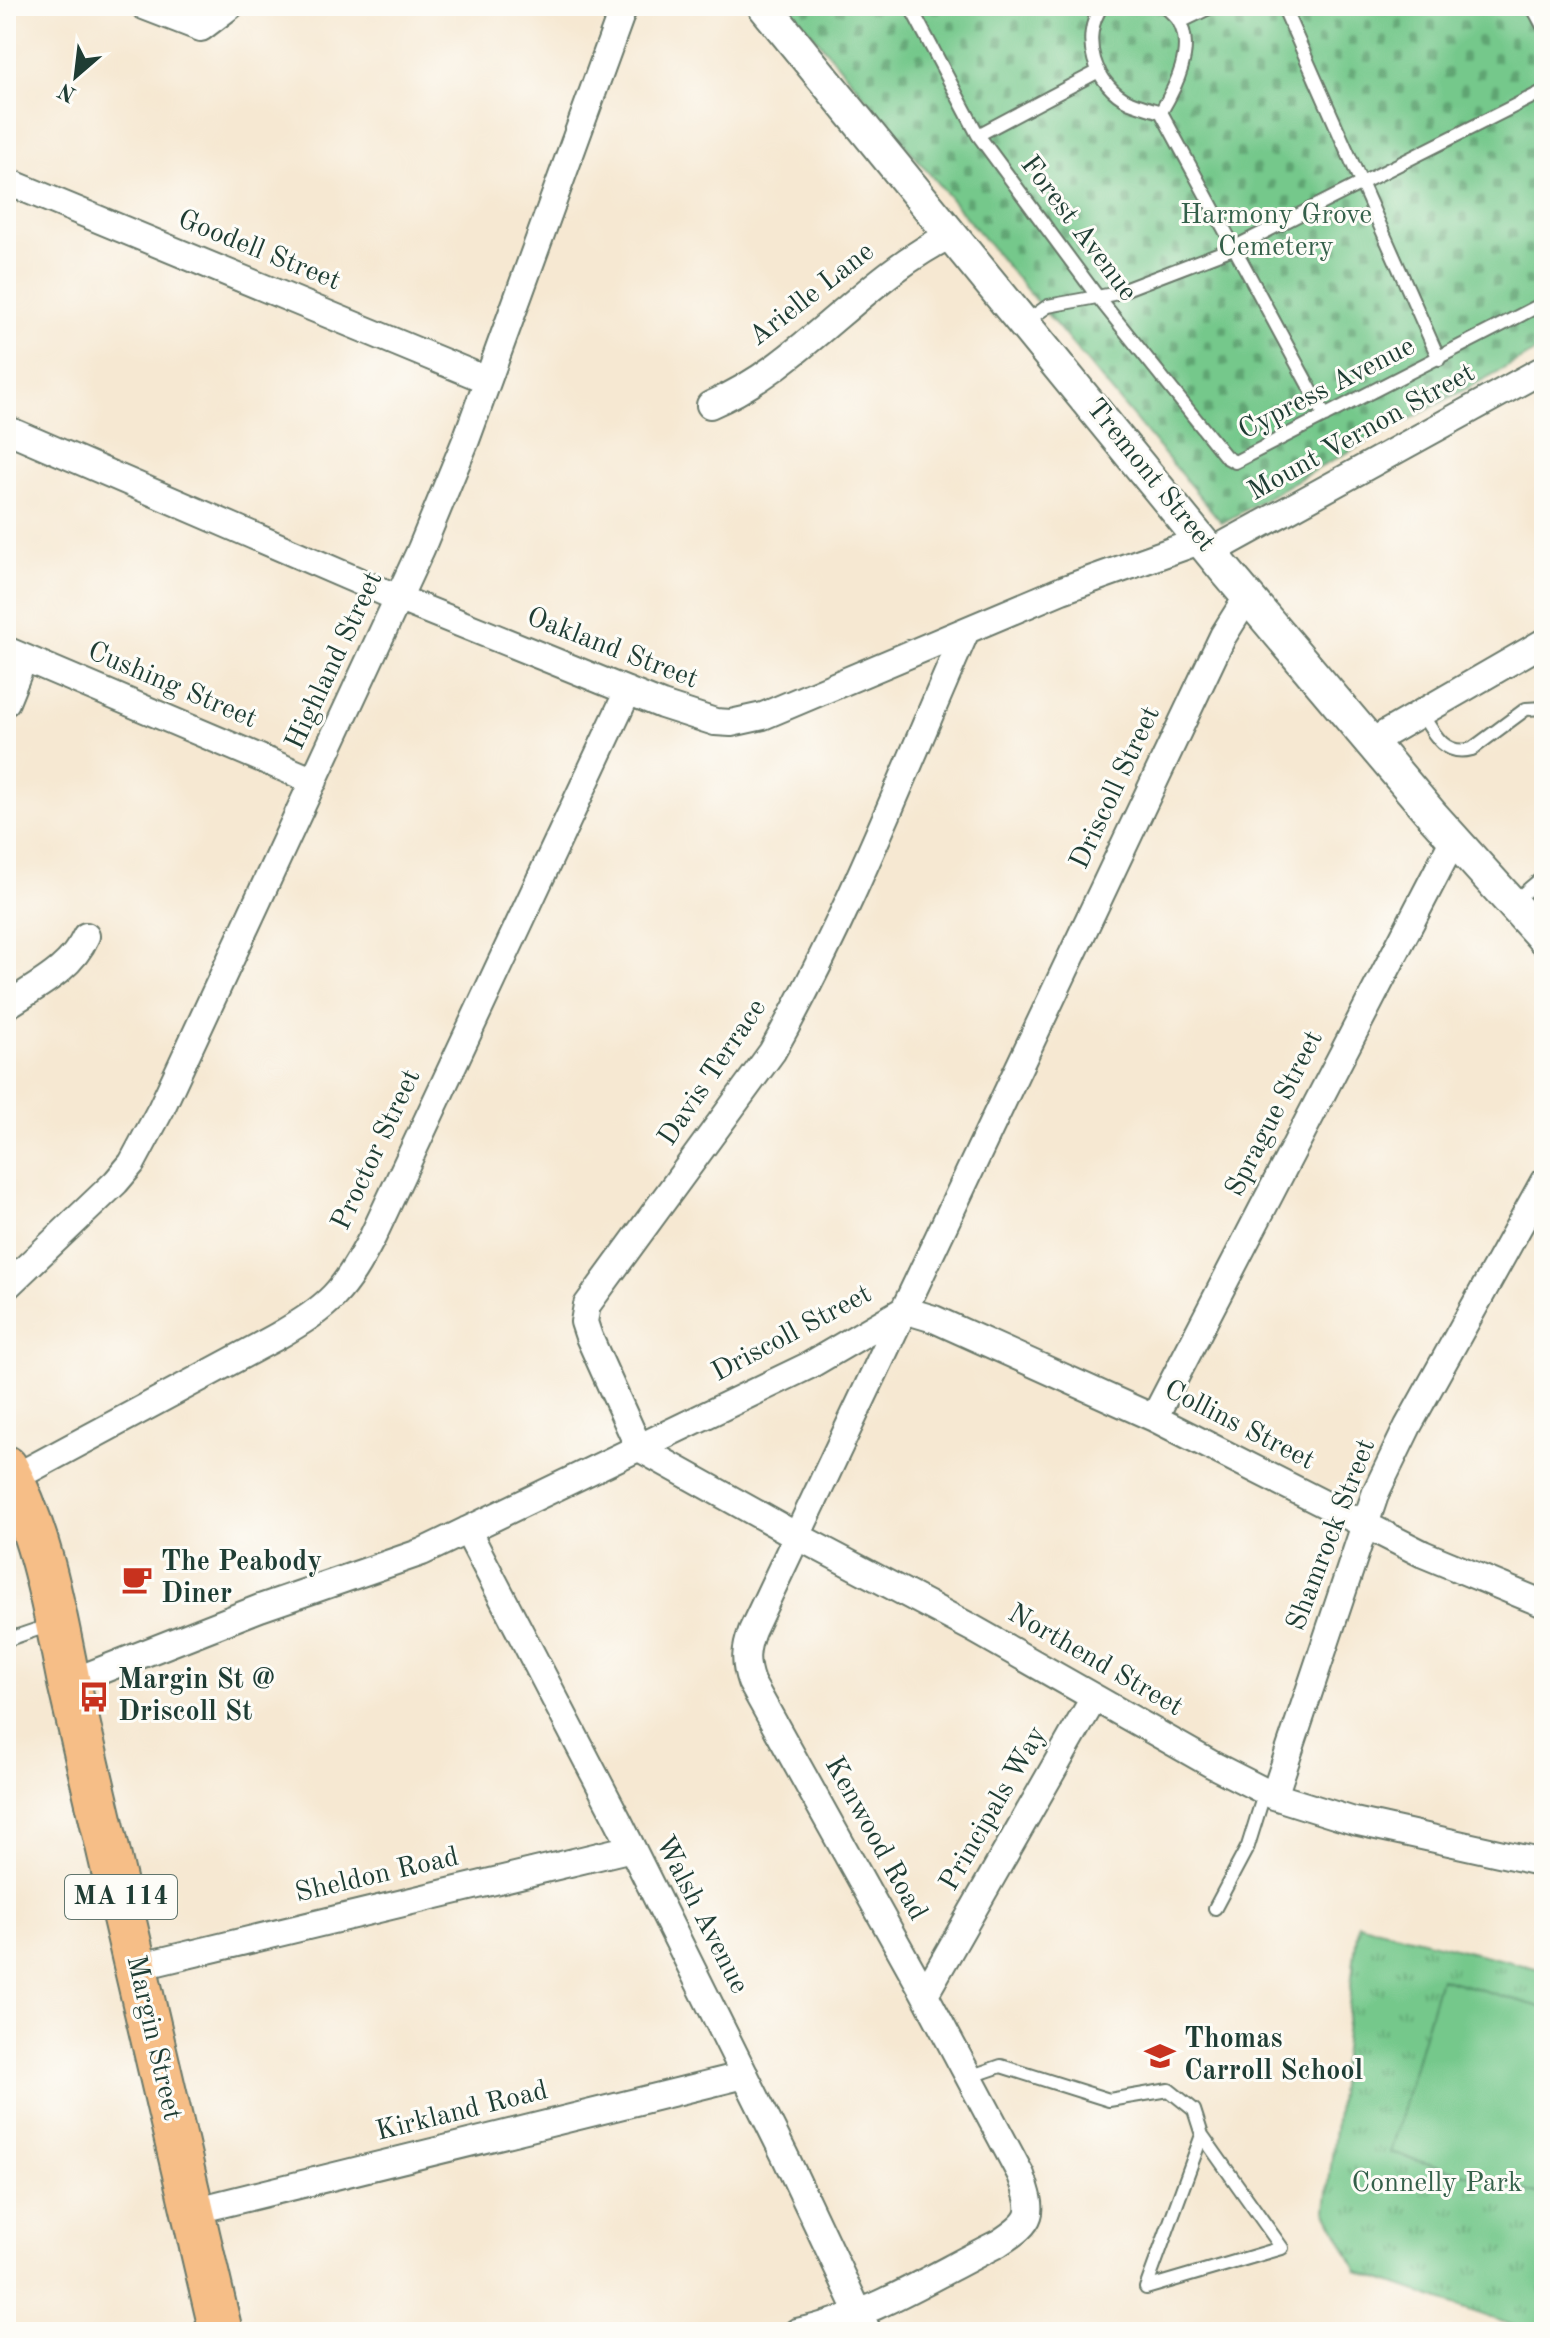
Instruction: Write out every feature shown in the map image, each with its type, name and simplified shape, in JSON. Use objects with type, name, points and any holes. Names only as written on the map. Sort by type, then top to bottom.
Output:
[{"type":"highway","name":"Margin Street","points":[[9,1473],[27,1512],[47,1574],[69,1683],[221,2332]]},
{"type":"street","points":[[144,6],[201,28],[230,6]]},
{"type":"street","name":"Highland Street","points":[[6,1287],[91,1209],[132,1163],[187,1054],[400,599],[466,440],[624,6]]},
{"type":"street","name":"Tremont Street","points":[[764,6],[1206,546],[1454,839],[1544,939]]},
{"type":"street","name":"Goodell Street","points":[[6,181],[487,380]]},
{"type":"street","name":"Arielle Lane","points":[[710,405],[743,390],[817,335],[873,284],[935,242],[953,234]]},
{"type":"street","name":"Mount Vernon Street","points":[[1206,546],[1544,369]]},
{"type":"street","name":"Oakland Street","points":[[6,429],[400,599],[628,691],[698,717],[731,723],[763,716],[1062,590],[1206,546]]},
{"type":"street","name":"Driscoll Street","points":[[69,1683],[260,1608],[422,1552],[810,1365],[904,1310],[1223,636],[1248,596]]},
{"type":"street","name":"Davis Terrace","points":[[639,1448],[589,1337],[584,1322],[587,1305],[772,1052],[788,1024],[839,921],[966,631]]},
{"type":"street","points":[[1371,742],[1544,642]]},
{"type":"street","points":[[6,702],[15,654]]},
{"type":"street","name":"Cushing Street","points":[[15,654],[314,781]]},
{"type":"street","name":"Proctor Street","points":[[9,1473],[276,1337],[316,1313],[338,1295],[373,1236],[628,691]]},
{"type":"street","name":"Sprague Street","points":[[1154,1418],[1454,839]]},
{"type":"street","points":[[6,1006],[70,962],[86,936]]},
{"type":"street","name":"Shamrock Street","points":[[1270,1793],[1376,1492],[1408,1426],[1544,1181]]},
{"type":"street","name":"Collins Street","points":[[904,1310],[934,1319],[1154,1418],[1466,1574],[1544,1604]]},
{"type":"street","name":"Kenwood Road","points":[[864,2323],[1012,2234],[1030,2214],[1031,2201],[1021,2175],[925,1994],[751,1682],[745,1664],[745,1650],[752,1631],[904,1310]]},
{"type":"street","name":"Northend Street","points":[[639,1448],[972,1628],[1213,1765],[1270,1793],[1354,1821],[1544,1863]]},
{"type":"street","name":"Walsh Avenue","points":[[467,1530],[632,1848],[864,2323]]},
{"type":"street","name":"Principals Way","points":[[925,1994],[1094,1698]]},
{"type":"street","name":"Sheldon Road","points":[[137,1967],[632,1848]]},
{"type":"street","name":"Kirkland Road","points":[[193,2211],[745,2075]]},
{"type":"street","points":[[797,2332],[864,2323]]},
{"type":"lane","name":"Forest Avenue","points":[[910,6],[978,135],[1097,296],[1226,457],[1235,462]]},
{"type":"lane","points":[[1102,6],[1095,16],[1090,48],[1099,71],[1111,87],[1129,102],[1161,112],[1325,416]]},
{"type":"lane","points":[[1161,112],[1175,88],[1183,59],[1180,22],[1165,6]]},
{"type":"lane","points":[[1180,22],[1213,6]]},
{"type":"lane","name":"Cypress Avenue","points":[[1235,462],[1439,359],[1283,6]]},
{"type":"lane","points":[[1532,6],[1544,28]]},
{"type":"lane","points":[[978,135],[1099,71]]},
{"type":"lane","points":[[1025,322],[1048,306],[1141,284],[1233,248],[1544,91]]},
{"type":"lane","points":[[1439,359],[1544,303]]},
{"type":"lane","points":[[1421,712],[1439,742],[1450,750],[1462,752],[1472,749],[1526,709],[1544,708]]},
{"type":"lane","points":[[1512,903],[1544,876]]},
{"type":"lane","points":[[6,1640],[57,1623]]},
{"type":"lane","points":[[1215,1908],[1248,1846],[1270,1793]]},
{"type":"lane","points":[[969,2077],[1001,2066],[1109,2100],[1169,2090],[1194,2110],[1202,2135],[1282,2248],[1146,2288],[1202,2135]]},
{"type":"green space","name":"Harmony Grove Cemetery","points":[[789,6],[1544,6],[1544,347],[1222,523]]},
{"type":"green space","name":"Connelly Park","points":[[1358,1924],[1544,1970],[1544,2332],[1532,2332],[1357,2271],[1326,2210]]},
{"type":"green space","points":[[1440,1978],[1544,2008],[1544,2196],[1390,2153]]},
{"type":"place","name":"The Peabody Diner","points":[[137,1579]]},
{"type":"place","name":"Margin St @ Driscoll St","points":[[94,1697]]},
{"type":"place","name":"Thomas Carroll School","points":[[1160,2056]]}]
